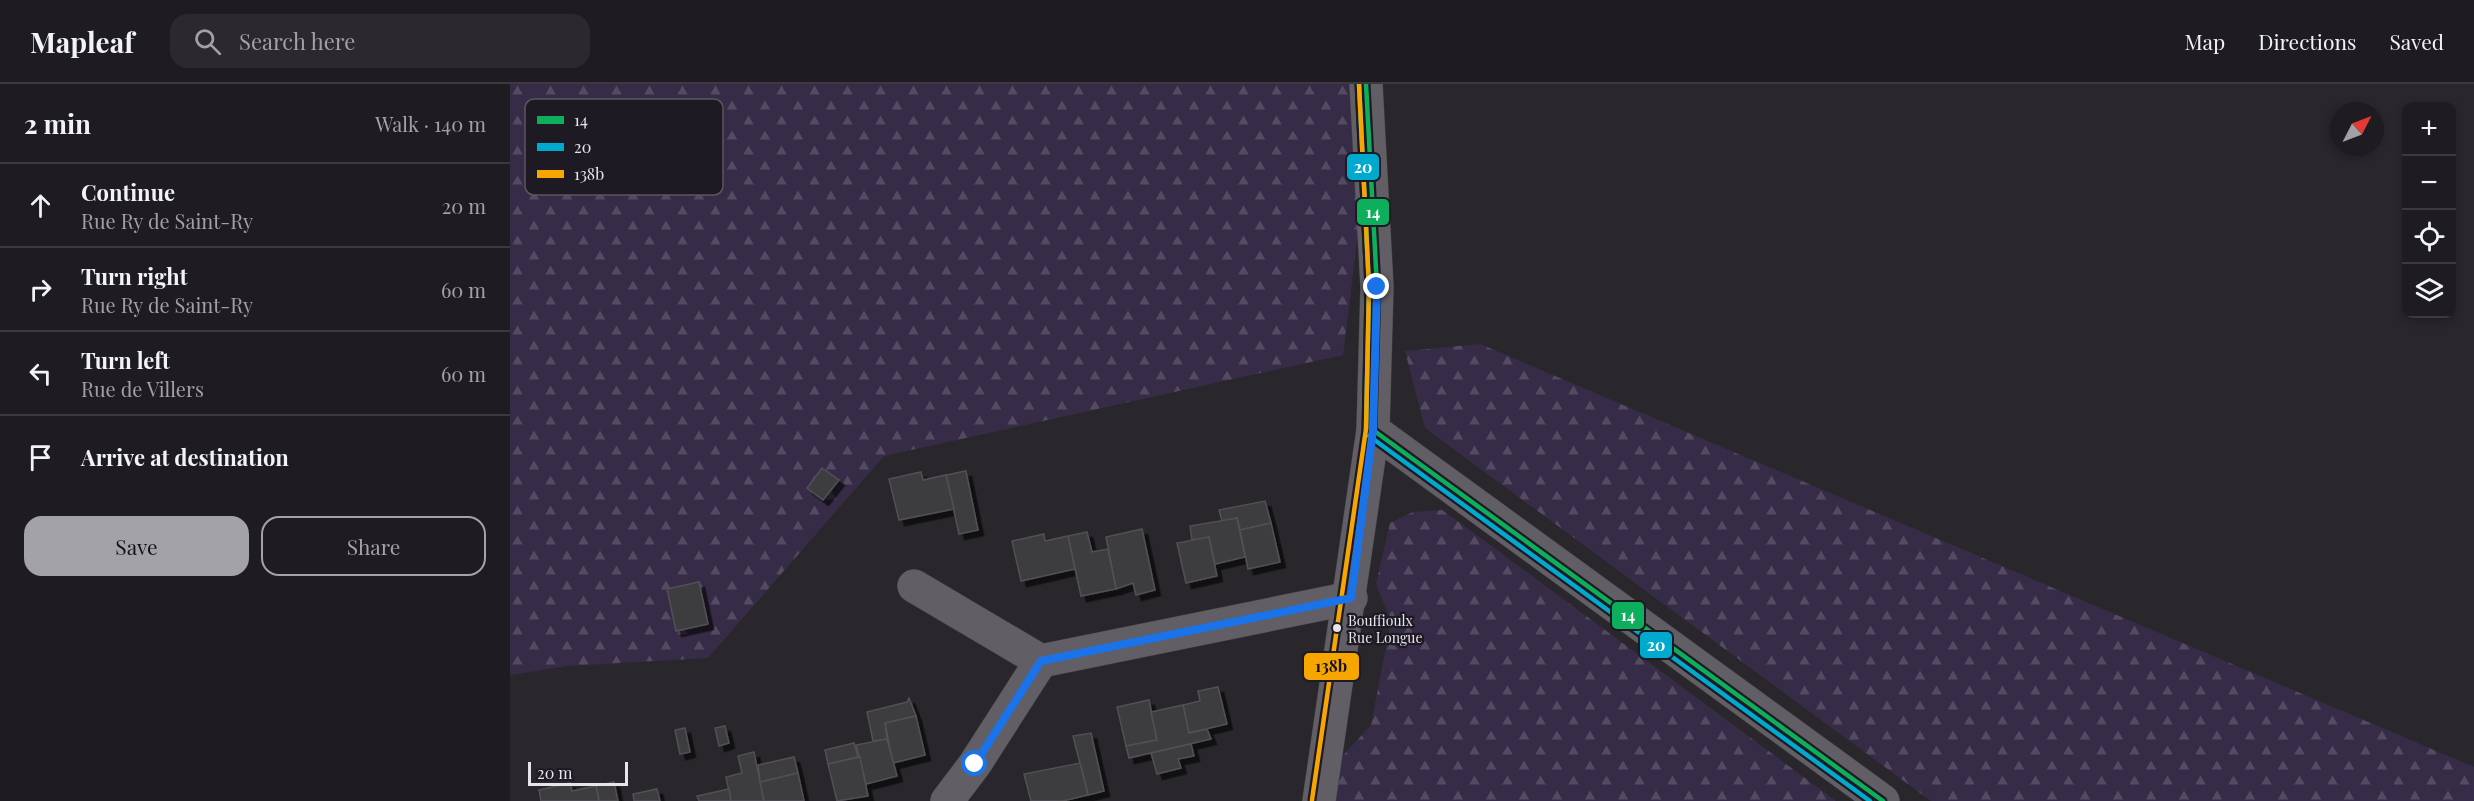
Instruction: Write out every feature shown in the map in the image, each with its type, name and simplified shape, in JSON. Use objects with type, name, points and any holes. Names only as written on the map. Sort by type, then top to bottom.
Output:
[{"type":"street","points":[[1319,801],[1351,598],[1373,430],[1377,287],[1366,84]]},
{"type":"street","points":[[1373,430],[1884,801]]},
{"type":"street","points":[[914,586],[1041,661],[1351,598]]},
{"type":"street","points":[[947,801],[975,764],[1041,661]]},
{"type":"green space","points":[[510,84],[1357,84],[1369,142],[1343,355],[884,456],[708,658],[567,666],[510,675]]},
{"type":"green space","points":[[1480,344],[2474,767],[2474,801],[1931,801],[1425,428],[1405,351]]},
{"type":"green space","points":[[1442,510],[1836,801],[1334,801],[1340,759],[1371,725],[1391,621],[1376,584],[1390,523],[1413,512]]},
{"type":"building","points":[[822,468],[839,480],[823,500],[807,488]]},
{"type":"building","points":[[966,471],[978,530],[959,534],[946,475]]},
{"type":"building","points":[[921,472],[923,480],[946,475],[954,509],[899,520],[889,479]]},
{"type":"building","points":[[1265,501],[1271,523],[1240,530],[1237,518],[1222,521],[1219,510]]},
{"type":"building","points":[[1237,518],[1245,557],[1215,564],[1209,537],[1192,540],[1190,526]]},
{"type":"building","points":[[1271,523],[1280,562],[1248,569],[1240,530]]},
{"type":"building","points":[[1142,529],[1155,590],[1136,595],[1133,583],[1116,589],[1106,537]]},
{"type":"building","points":[[1087,532],[1092,552],[1108,549],[1116,589],[1081,596],[1068,536]]},
{"type":"building","points":[[1044,534],[1045,541],[1068,536],[1075,569],[1021,581],[1012,541]]},
{"type":"building","points":[[1209,537],[1217,576],[1186,583],[1177,543]]},
{"type":"building","points":[[699,582],[708,624],[676,631],[667,589]]},
{"type":"building","points":[[1218,687],[1227,724],[1189,733],[1183,705],[1200,701],[1198,691]]},
{"type":"building","points":[[909,698],[916,716],[885,723],[887,739],[873,741],[867,712],[907,702]]},
{"type":"building","points":[[1149,700],[1157,740],[1126,746],[1117,707]]},
{"type":"building","points":[[1183,705],[1189,733],[1207,729],[1211,739],[1129,758],[1126,746],[1157,740],[1151,712]]},
{"type":"building","points":[[916,716],[925,755],[893,763],[885,723]]},
{"type":"building","points":[[725,726],[729,743],[719,746],[715,728]]},
{"type":"building","points":[[685,728],[690,752],[680,754],[675,730]]},
{"type":"building","points":[[1091,733],[1104,791],[1088,795],[1073,736]]},
{"type":"building","points":[[887,739],[897,776],[866,784],[856,745]]},
{"type":"building","points":[[854,743],[858,757],[828,764],[825,750]]},
{"type":"building","points":[[1191,744],[1194,756],[1178,759],[1181,768],[1157,774],[1151,753]]},
{"type":"building","points":[[754,752],[764,801],[731,801],[726,777],[742,773],[738,756]]},
{"type":"building","points":[[794,757],[798,773],[760,782],[758,765]]},
{"type":"building","points":[[860,757],[868,796],[837,801],[828,764]]},
{"type":"building","points":[[1080,763],[1088,795],[1063,801],[1031,801],[1024,774]]},
{"type":"building","points":[[798,773],[804,801],[764,801],[760,782]]},
{"type":"building","points":[[614,782],[618,801],[599,801],[596,786]]},
{"type":"building","points":[[570,783],[572,791],[596,786],[599,801],[541,801],[539,790]]},
{"type":"building","points":[[657,789],[660,801],[634,801],[633,794]]},
{"type":"building","points":[[729,789],[731,801],[699,801],[697,796]]},
{"type":"transit line","name":"20","points":[[1359,84],[1369,287],[1366,430]]},
{"type":"transit line","name":"138b","points":[[1312,800],[1366,429],[1369,287],[1359,84]]},
{"type":"transit line","name":"14","points":[[1366,84],[1377,287],[1373,430]]},
{"type":"transit line","name":"14","points":[[1373,430],[1883,801]]},
{"type":"transit line","name":"20","points":[[1369,436],[1870,801]]},
{"type":"place","name":"Bouffioulx Rue Longue","points":[[1337,628]]},
{"type":"route","points":[[975,764],[1041,661],[1351,598],[1373,430],[1377,287]]}]
